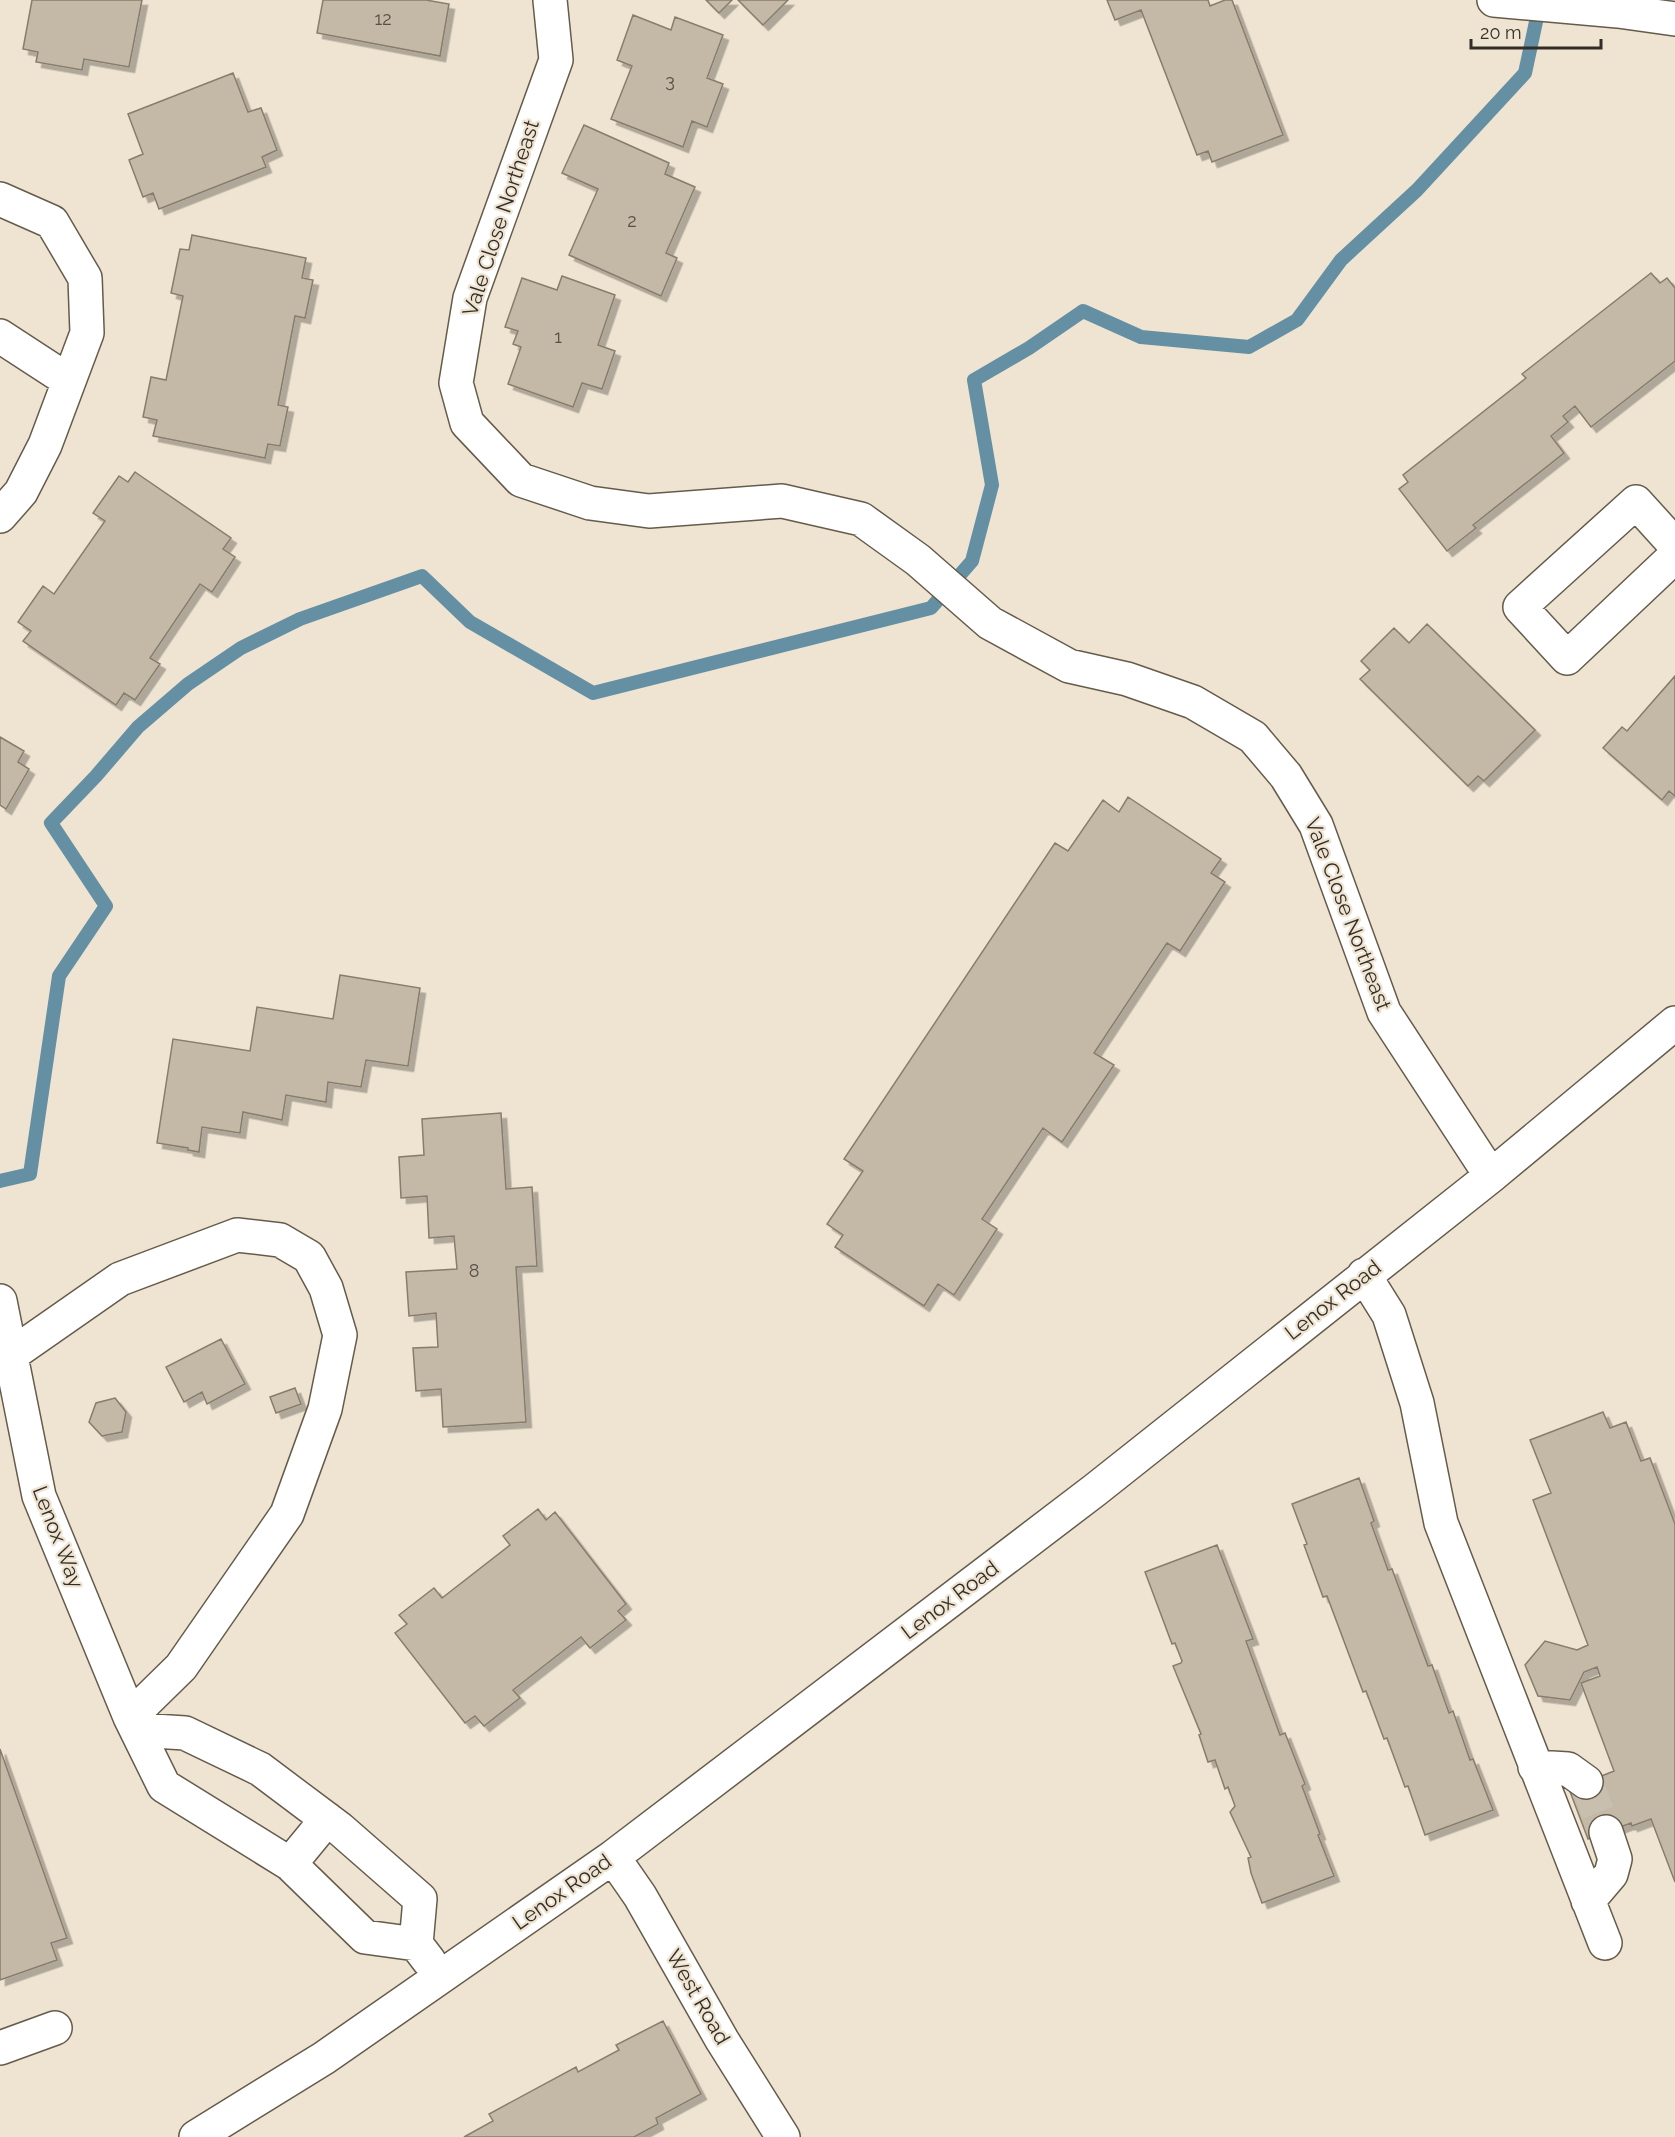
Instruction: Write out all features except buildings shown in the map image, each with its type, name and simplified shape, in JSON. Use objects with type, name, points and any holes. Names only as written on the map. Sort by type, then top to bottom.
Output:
[{"type":"street","name":"Vale Close Northeast","points":[[550,0],[556,60],[470,298],[456,384],[467,423],[521,480],[590,504],[649,511],[782,501],[861,519],[918,560],[990,623],[1069,666],[1127,679],[1193,702],[1253,736],[1286,776],[1316,825],[1384,1012],[1491,1176]]},
{"type":"street","points":[[1494,0],[1617,11],[1675,20]]},
{"type":"street","points":[[0,199],[52,222],[85,278],[87,333],[45,445],[21,492],[0,516]]},
{"type":"street","points":[[0,336],[69,381]]},
{"type":"street","points":[[1670,528],[1636,502],[1520,607],[1567,657],[1675,556]]},
{"type":"street","name":"Lenox Road","points":[[196,2137],[324,2058],[614,1857],[1095,1490],[1491,1176],[1675,1023]]},
{"type":"street","points":[[11,1355],[120,1279],[237,1235],[280,1240],[309,1257],[326,1287],[340,1335],[326,1409],[287,1515],[181,1666],[134,1723],[185,1733],[260,1769],[327,1819],[420,1899],[416,1944],[441,1977]]},
{"type":"street","points":[[1364,1275],[1389,1315],[1417,1403],[1441,1523],[1605,1943]]},
{"type":"street","name":"Lenox Way","points":[[0,1301],[39,1496],[134,1723],[164,1786],[290,1864],[365,1937],[416,1944]]},
{"type":"street","points":[[1535,1767],[1568,1769],[1586,1782]]},
{"type":"street","points":[[290,1864],[327,1819]]},
{"type":"street","points":[[1588,1901],[1611,1874],[1615,1859],[1606,1832]]},
{"type":"street","name":"West Road","points":[[614,1857],[640,1896],[772,2133]]},
{"type":"street","points":[[0,2049],[55,2028]]},
{"type":"waterway","points":[[0,1181],[30,1174],[59,976],[106,906],[51,823],[138,727],[188,684],[241,648],[300,619],[422,576],[470,622],[593,693],[931,608],[972,561],[992,485],[974,380],[1029,348],[1083,311],[1141,337],[1249,347],[1297,320],[1341,260],[1417,190],[1525,73],[1540,3]]},
{"type":"tunnel","points":[[1586,1782],[1606,1832]]}]
